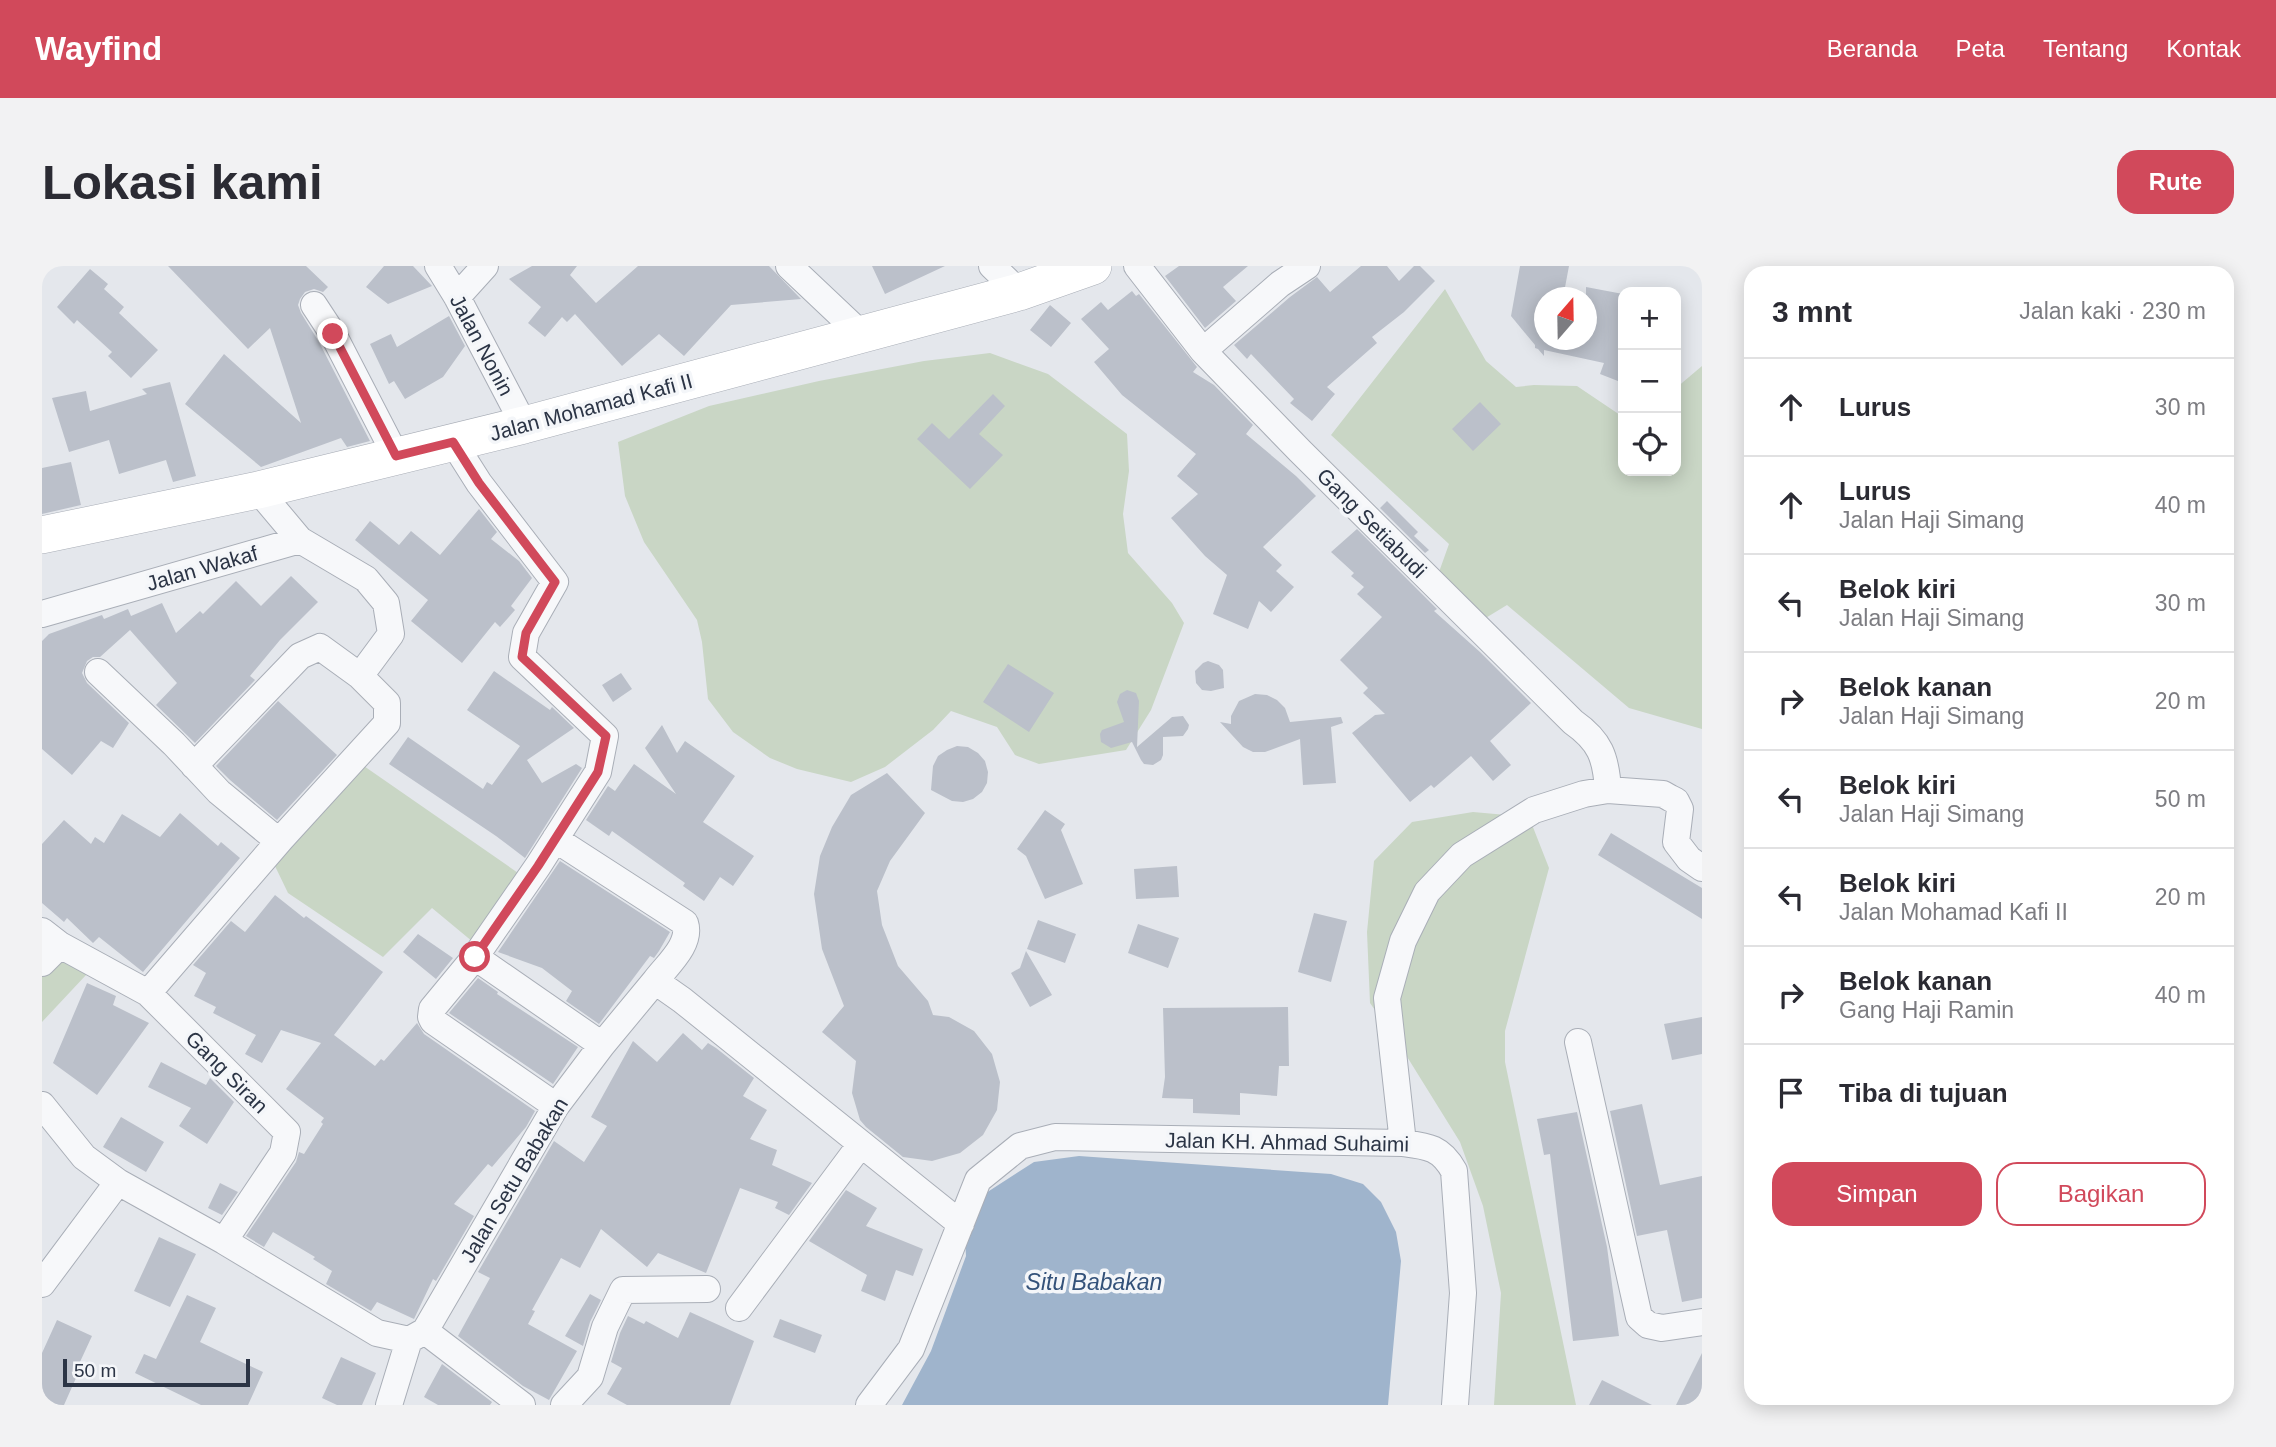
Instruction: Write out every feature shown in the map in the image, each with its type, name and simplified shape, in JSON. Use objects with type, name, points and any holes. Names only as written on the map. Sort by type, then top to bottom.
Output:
[{"type":"main road","name":"Jalan Mohamad Kafi II","points":[[42,534],[263,494],[396,456],[459,451],[524,425],[1019,292],[1093,266]]},
{"type":"street","name":"Jalan Nonin","points":[[438,266],[524,425]]},
{"type":"street","points":[[457,297],[485,266]]},
{"type":"street","points":[[789,266],[862,335]]},
{"type":"street","points":[[992,266],[1019,292]]},
{"type":"street","name":"Gang Setiabudi","points":[[1137,266],[1203,351],[1573,722],[1594,739],[1605,759],[1608,782]]},
{"type":"street","points":[[1203,351],[1280,284],[1307,266]]},
{"type":"street","points":[[314,305],[333,334],[396,456]]},
{"type":"street","points":[[459,451],[479,483],[555,582],[526,633],[522,657],[606,736],[598,772],[475,957],[432,1009],[432,1020],[556,1106]]},
{"type":"street","points":[[263,494],[296,535],[366,579],[386,603],[391,634],[360,676]]},
{"type":"street","name":"Jalan Wakaf","points":[[42,614],[296,535]]},
{"type":"street","points":[[148,993],[281,839],[387,723],[387,702],[360,676],[320,646],[300,656],[194,766]]},
{"type":"street","points":[[98,672],[174,744],[219,792],[271,837],[281,839]]},
{"type":"street","points":[[1403,1143],[1387,998],[1403,941],[1427,891],[1462,855],[1534,810],[1584,794],[1608,782],[1663,794],[1676,801],[1681,809],[1676,842],[1689,859],[1702,868]]},
{"type":"street","name":"Jalan Setu Babakan","points":[[389,1405],[417,1336],[556,1106],[655,981],[685,941],[688,932],[685,923],[555,839]]},
{"type":"street","name":"Gang Siran","points":[[48,946],[148,993],[287,1132],[283,1153],[224,1241]]},
{"type":"street","points":[[475,957],[602,1045]]},
{"type":"street","points":[[655,981],[961,1224]]},
{"type":"street","points":[[1578,1042],[1639,1317],[1648,1325],[1662,1328],[1702,1322]]},
{"type":"street","points":[[42,1105],[84,1157],[118,1182],[224,1241],[377,1333],[417,1336],[522,1405]]},
{"type":"street","name":"Jalan KH. Ahmad Suhaimi","points":[[869,1405],[911,1349],[978,1180],[1020,1146],[1055,1137],[1403,1143],[1431,1147],[1454,1171],[1463,1293],[1455,1405]]},
{"type":"street","points":[[739,1308],[861,1144]]},
{"type":"street","points":[[42,1284],[118,1182]]},
{"type":"street","points":[[564,1405],[590,1377],[605,1327],[624,1290],[707,1289]]},
{"type":"green space","points":[[1445,289],[1486,361],[1516,387],[1577,386],[1618,414],[1618,476],[1681,476],[1681,384],[1702,366],[1702,729],[1629,708],[1507,605],[1484,619],[1439,572],[1449,544],[1331,435]]},
{"type":"green space","points":[[990,353],[1048,374],[1127,434],[1129,471],[1123,514],[1128,553],[1172,603],[1184,623],[1151,710],[1126,750],[1039,764],[1015,755],[997,727],[951,711],[933,730],[885,767],[851,782],[797,769],[770,758],[733,732],[708,699],[697,620],[644,542],[625,496],[618,442],[709,406],[924,361]]},
{"type":"green space","points":[[361,764],[521,875],[473,942],[432,908],[383,957],[288,893],[274,864]]},
{"type":"green space","points":[[1473,812],[1529,817],[1549,868],[1505,1031],[1505,1062],[1576,1405],[1494,1405],[1501,1293],[1483,1206],[1460,1142],[1401,1047],[1370,1003],[1367,932],[1374,861],[1412,822]]},
{"type":"green space","points":[[42,917],[101,959],[42,1022]]},
{"type":"water","name":"Situ Babakan","points":[[1079,1156],[1331,1174],[1363,1184],[1381,1202],[1396,1232],[1401,1261],[1388,1405],[902,1405],[931,1351],[966,1256],[964,1221],[972,1202],[1034,1162]]},
{"type":"building","points":[[168,266],[306,266],[328,287],[323,292],[314,289],[305,292],[298,305],[370,441],[347,447],[341,438],[261,467],[185,404],[224,354],[301,423],[270,328],[248,349]]},
{"type":"building","points":[[384,266],[413,266],[432,286],[388,304],[366,287]]},
{"type":"building","points":[[532,266],[577,266],[570,275],[596,303],[638,266],[769,266],[801,299],[731,305],[684,356],[659,334],[622,366],[575,314],[567,322],[562,317],[545,337],[528,323],[541,307],[509,279]]},
{"type":"building","points":[[872,266],[945,266],[885,294]]},
{"type":"building","points":[[1179,266],[1248,266],[1223,287],[1236,301],[1205,328],[1165,276]]},
{"type":"building","points":[[1361,266],[1387,266],[1399,281],[1414,266],[1420,266],[1435,281],[1404,312],[1372,337],[1377,343],[1327,387],[1335,394],[1312,421],[1290,403],[1294,399],[1251,354],[1247,359],[1234,345],[1317,277],[1330,292]]},
{"type":"building","points":[[1520,266],[1569,266],[1565,287],[1534,287],[1534,344],[1511,316]]},
{"type":"building","points":[[90,269],[108,284],[104,289],[124,307],[119,313],[158,350],[131,378],[108,356],[112,352],[77,320],[74,324],[57,307]]},
{"type":"building","points":[[1597,289],[1618,293],[1618,381],[1600,374],[1604,363],[1544,350],[1597,350]]},
{"type":"building","points":[[1132,291],[1136,296],[1139,294],[1197,367],[1193,372],[1214,385],[1253,425],[1246,434],[1316,496],[1263,547],[1282,565],[1276,571],[1294,587],[1271,612],[1259,601],[1248,629],[1213,614],[1227,575],[1205,556],[1171,518],[1198,494],[1177,476],[1196,454],[1122,395],[1094,362],[1109,349],[1081,319],[1101,302],[1108,310]]},
{"type":"building","points":[[1050,305],[1071,323],[1051,347],[1030,330]]},
{"type":"building","points":[[449,316],[465,346],[443,377],[405,399],[394,381],[389,384],[370,344],[391,334],[397,347]]},
{"type":"building","points":[[170,382],[196,476],[173,482],[166,460],[119,474],[109,440],[69,452],[52,398],[86,391],[90,411],[147,394],[142,389]]},
{"type":"building","points":[[993,394],[1005,406],[979,434],[1003,455],[970,489],[917,439],[932,423],[949,439]]},
{"type":"building","points":[[1480,402],[1501,424],[1473,451],[1452,429]]},
{"type":"building","points":[[71,462],[81,505],[42,514],[42,468]]},
{"type":"building","points":[[1387,501],[1418,532],[1414,536],[1429,550],[1425,553],[1380,508]]},
{"type":"building","points":[[479,509],[497,532],[491,539],[519,561],[532,578],[511,606],[515,610],[500,627],[495,622],[462,663],[411,621],[428,600],[355,540],[370,521],[399,545],[411,531],[440,555]]},
{"type":"building","points":[[1357,529],[1437,609],[1434,611],[1531,703],[1490,741],[1511,765],[1493,781],[1471,756],[1434,788],[1431,785],[1410,802],[1352,733],[1375,715],[1385,714],[1363,693],[1368,688],[1340,660],[1382,617],[1357,594],[1364,587],[1351,576],[1354,573],[1331,552]]},
{"type":"building","points":[[291,576],[318,602],[280,640],[250,676],[255,680],[195,743],[156,705],[177,683],[130,630],[100,657],[87,661],[82,673],[87,683],[129,723],[113,748],[101,741],[72,775],[42,749],[42,641],[49,634],[102,615],[104,619],[128,609],[131,616],[162,603],[176,633],[200,611],[203,614],[236,581],[261,606]]},
{"type":"building","points":[[1208,661],[1219,665],[1223,670],[1224,688],[1202,690],[1196,683],[1195,671]]},
{"type":"building","points":[[1008,664],[1054,693],[1029,732],[983,702]]},
{"type":"building","points":[[494,671],[550,710],[552,707],[574,728],[527,760],[542,783],[576,764],[582,768],[525,858],[389,764],[408,737],[483,789],[487,782],[492,785],[520,746],[467,710]]},
{"type":"building","points":[[621,673],[632,689],[613,702],[602,685]]},
{"type":"building","points":[[1127,690],[1136,693],[1139,701],[1137,747],[1172,717],[1183,716],[1189,725],[1183,736],[1163,737],[1163,755],[1161,760],[1153,765],[1144,764],[1132,742],[1111,748],[1101,742],[1102,730],[1124,722],[1117,702],[1120,694]]},
{"type":"building","points":[[1255,694],[1267,695],[1277,700],[1285,708],[1290,722],[1341,717],[1343,723],[1331,727],[1336,783],[1303,785],[1300,739],[1265,752],[1253,752],[1243,747],[1220,722],[1231,724],[1231,716],[1239,701]]},
{"type":"building","points":[[278,701],[337,755],[277,820],[216,766]]},
{"type":"building","points":[[662,725],[677,753],[685,741],[735,776],[703,822],[754,856],[733,886],[720,877],[704,901],[683,886],[685,883],[612,831],[609,836],[586,820],[608,786],[615,791],[634,764],[676,794],[645,748]]},
{"type":"building","points":[[957,746],[968,747],[978,753],[985,761],[988,772],[987,783],[982,792],[963,802],[952,801],[931,790],[933,766],[938,756]]},
{"type":"building","points":[[887,773],[925,813],[890,861],[877,891],[882,925],[898,966],[928,1001],[933,1015],[949,1017],[974,1031],[992,1054],[1000,1082],[997,1110],[983,1135],[960,1153],[932,1161],[903,1157],[860,1120],[852,1093],[856,1061],[822,1032],[844,1006],[822,949],[814,894],[820,856],[832,827],[851,795]]},
{"type":"building","points":[[1045,810],[1065,824],[1061,830],[1083,884],[1045,899],[1026,856],[1017,849]]},
{"type":"building","points":[[180,813],[218,846],[221,842],[240,858],[143,972],[99,937],[93,943],[67,918],[64,922],[42,903],[42,844],[64,820],[91,844],[95,837],[104,843],[122,814],[160,837]]},
{"type":"building","points":[[1611,833],[1702,888],[1702,919],[1598,855]]},
{"type":"building","points":[[560,861],[670,932],[654,958],[650,956],[599,1024],[566,1001],[572,991],[542,968],[498,952]]},
{"type":"building","points":[[1177,866],[1179,897],[1136,899],[1134,869]]},
{"type":"building","points":[[275,895],[383,972],[334,1035],[375,1066],[381,1059],[384,1061],[417,1023],[424,1034],[535,1111],[526,1127],[492,1167],[488,1164],[454,1204],[474,1216],[436,1281],[433,1279],[414,1319],[377,1302],[371,1311],[326,1284],[332,1271],[313,1259],[315,1257],[273,1232],[264,1247],[246,1236],[296,1162],[299,1152],[304,1154],[323,1124],[321,1122],[324,1118],[286,1089],[321,1043],[281,1030],[262,1063],[245,1054],[256,1035],[213,1013],[216,1007],[194,996],[206,973],[193,965],[231,921],[245,932]]},
{"type":"building","points":[[1314,913],[1347,921],[1331,982],[1298,972]]},
{"type":"building","points":[[1038,920],[1076,934],[1065,963],[1027,949]]},
{"type":"building","points":[[1138,924],[1179,938],[1168,968],[1128,953]]},
{"type":"building","points":[[418,934],[453,958],[436,979],[403,952]]},
{"type":"building","points":[[1026,951],[1052,995],[1030,1007],[1011,973],[1020,968]]},
{"type":"building","points":[[478,978],[498,992],[497,994],[578,1047],[553,1084],[449,1013]]},
{"type":"building","points":[[87,983],[116,996],[113,1005],[149,1023],[97,1095],[53,1063]]},
{"type":"building","points":[[1288,1007],[1289,1066],[1279,1066],[1277,1096],[1240,1093],[1240,1115],[1193,1113],[1193,1099],[1162,1098],[1165,1077],[1163,1008]]},
{"type":"building","points":[[1702,1017],[1702,1054],[1672,1060],[1664,1024]]},
{"type":"building","points":[[683,1033],[702,1050],[708,1043],[716,1048],[754,1078],[743,1096],[767,1110],[750,1139],[777,1150],[772,1165],[812,1183],[789,1215],[775,1208],[778,1202],[740,1188],[706,1273],[658,1253],[647,1267],[601,1229],[580,1268],[561,1258],[532,1310],[535,1311],[528,1324],[577,1351],[549,1400],[523,1386],[458,1336],[490,1278],[478,1272],[554,1141],[584,1162],[607,1126],[591,1117],[633,1041],[657,1062]]},
{"type":"building","points":[[161,1062],[206,1085],[210,1078],[234,1102],[207,1144],[179,1126],[191,1108],[148,1087]]},
{"type":"building","points":[[1642,1104],[1660,1185],[1702,1176],[1702,1298],[1682,1302],[1667,1230],[1637,1236],[1610,1111]]},
{"type":"building","points":[[1577,1112],[1607,1247],[1619,1336],[1573,1341],[1550,1154],[1544,1155],[1537,1119]]},
{"type":"building","points":[[121,1117],[164,1142],[146,1172],[103,1147]]},
{"type":"building","points":[[220,1183],[238,1192],[222,1215],[208,1208]]},
{"type":"building","points":[[846,1190],[877,1208],[866,1226],[923,1249],[913,1276],[896,1270],[885,1301],[861,1291],[867,1275],[809,1241]]},
{"type":"building","points":[[159,1237],[196,1254],[170,1307],[134,1291]]},
{"type":"building","points":[[590,1294],[601,1300],[590,1322],[583,1346],[565,1336]]},
{"type":"building","points":[[187,1295],[216,1308],[200,1342],[263,1372],[248,1405],[201,1405],[135,1373],[144,1354],[156,1359]]},
{"type":"building","points":[[690,1312],[754,1341],[730,1405],[627,1405],[607,1394],[622,1368],[611,1362],[628,1316],[644,1324],[646,1321],[678,1338]]},
{"type":"building","points":[[780,1319],[822,1335],[815,1353],[773,1337]]},
{"type":"building","points":[[57,1320],[92,1336],[73,1377],[76,1378],[64,1405],[42,1405],[42,1353]]},
{"type":"building","points":[[1702,1353],[1702,1405],[1676,1405]]},
{"type":"building","points":[[341,1357],[376,1373],[362,1405],[337,1405],[322,1398]]},
{"type":"building","points":[[442,1364],[492,1402],[490,1405],[438,1405],[424,1397]]},
{"type":"building","points":[[1602,1380],[1652,1405],[1589,1405]]},
{"type":"route","points":[[333,334],[396,456],[453,442],[479,483],[555,582],[526,633],[522,657],[606,736],[598,772],[475,957]]}]
